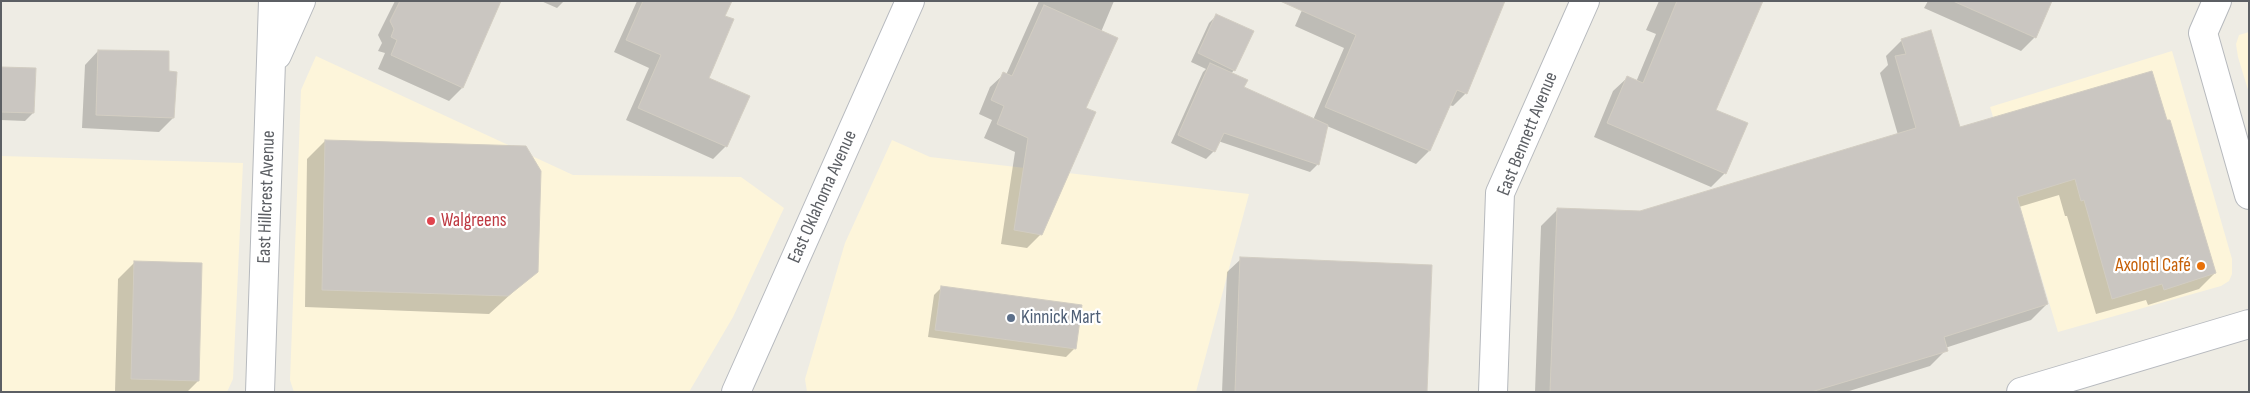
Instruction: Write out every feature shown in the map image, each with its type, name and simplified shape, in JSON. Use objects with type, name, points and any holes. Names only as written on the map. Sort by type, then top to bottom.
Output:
[{"type":"street","name":"East Hillcrest Avenue","points":[[260,392],[273,1]]},
{"type":"street","points":[[271,67],[301,1]]},
{"type":"street","name":"East Oklahoma Avenue","points":[[736,392],[910,1]]},
{"type":"street","name":"East Bennett Avenue","points":[[1492,392],[1500,193],[1585,1]]},
{"type":"street","points":[[2217,1],[2203,33],[2249,195]]},
{"type":"street","points":[[2021,392],[2249,324]]},
{"type":"shaded area","points":[[2249,32],[2249,93],[2236,44],[2239,35]]},
{"type":"shaded area","points":[[2172,51],[2232,259],[2232,274],[2229,281],[2221,286],[2058,332],[1990,107]]},
{"type":"shaded area","points":[[316,56],[573,175],[741,177],[784,208],[733,317],[689,392],[294,392],[290,380],[301,90]]},
{"type":"shaded area","points":[[892,140],[930,157],[1249,194],[1196,392],[807,392],[805,379],[845,243]]},
{"type":"shaded area","points":[[1,156],[243,163],[233,379],[227,392],[1,392]]},
{"type":"building","points":[[400,1],[501,1],[463,88],[391,55],[397,40],[391,37],[394,29],[390,21]]},
{"type":"building","points":[[643,1],[732,1],[725,16],[734,19],[709,78],[750,96],[727,147],[638,108],[661,55],[626,40]]},
{"type":"building","points":[[1280,1],[1505,1],[1467,94],[1457,90],[1430,151],[1325,107],[1356,35]]},
{"type":"building","points":[[1677,1],[1763,1],[1716,110],[1748,123],[1726,174],[1607,123],[1627,76],[1643,83]]},
{"type":"building","points":[[1953,1],[2052,1],[2036,38]]},
{"type":"building","points":[[1044,5],[1118,38],[1086,108],[1096,112],[1042,235],[1014,230],[1028,138],[997,124],[1004,106],[991,100],[1003,72],[1012,76]]},
{"type":"building","points":[[1216,14],[1254,31],[1235,71],[1198,53]]},
{"type":"building","points":[[1931,30],[1960,127],[2152,71],[2167,120],[2170,120],[2216,273],[2164,290],[2162,284],[2112,299],[2084,200],[2081,201],[2075,179],[2017,197],[2048,304],[1944,337],[1948,351],[1811,392],[1550,392],[1557,208],[1640,211],[1916,128],[1895,56],[1906,54],[1901,39]]},
{"type":"building","points":[[98,50],[169,51],[169,71],[177,72],[174,118],[96,115]]},
{"type":"building","points":[[1210,63],[1248,80],[1244,87],[1328,125],[1319,165],[1224,133],[1215,152],[1178,135]]},
{"type":"building","points":[[1,67],[36,68],[34,113],[1,112]]},
{"type":"building","name":"Walgreens","points":[[325,140],[526,146],[541,171],[538,272],[508,296],[322,290]]},
{"type":"building","points":[[1240,257],[1432,265],[1427,392],[1235,392]]},
{"type":"building","points":[[134,261],[202,263],[199,381],[131,379]]},
{"type":"building","points":[[941,286],[1082,305],[1076,349],[935,330]]},
{"type":"place","name":"Walgreens","points":[[431,221]]},
{"type":"place","name":"Axolotl Café","points":[[2201,266]]},
{"type":"place","name":"Kinnick Mart","points":[[1011,318]]}]
